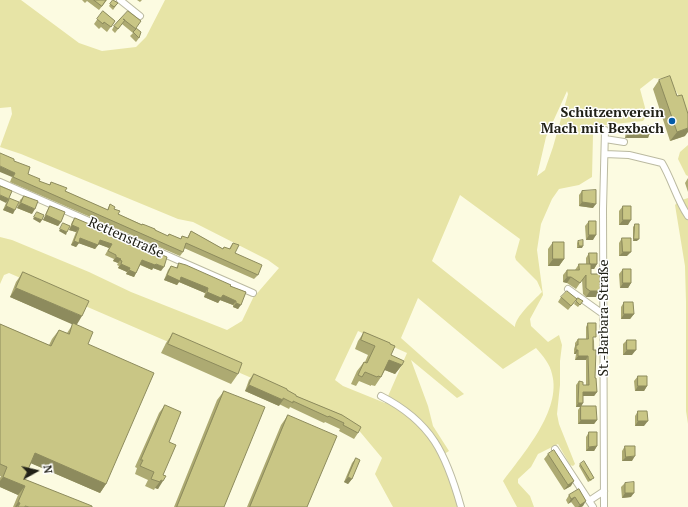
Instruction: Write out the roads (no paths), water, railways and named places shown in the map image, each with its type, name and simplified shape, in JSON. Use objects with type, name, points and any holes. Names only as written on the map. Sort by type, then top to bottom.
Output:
[{"type":"street","points":[[120,0],[140,16]]},
{"type":"street","name":"St.-Barbara-Straße","points":[[604,507],[603,209],[605,130]]},
{"type":"street","points":[[605,139],[624,142]]},
{"type":"street","points":[[605,154],[629,155],[662,163],[670,177],[681,206],[688,216]]},
{"type":"street","name":"Rettenstraße","points":[[0,182],[253,293]]},
{"type":"street","points":[[568,289],[603,314]]},
{"type":"street","points":[[381,396],[404,410],[421,424],[436,441],[450,470],[461,507]]},
{"type":"street","points":[[555,449],[593,507]]},
{"type":"street","points":[[589,501],[604,491]]},
{"type":"place","name":"Schützenverein Mach mit Bexbach","points":[[672,121]]}]
